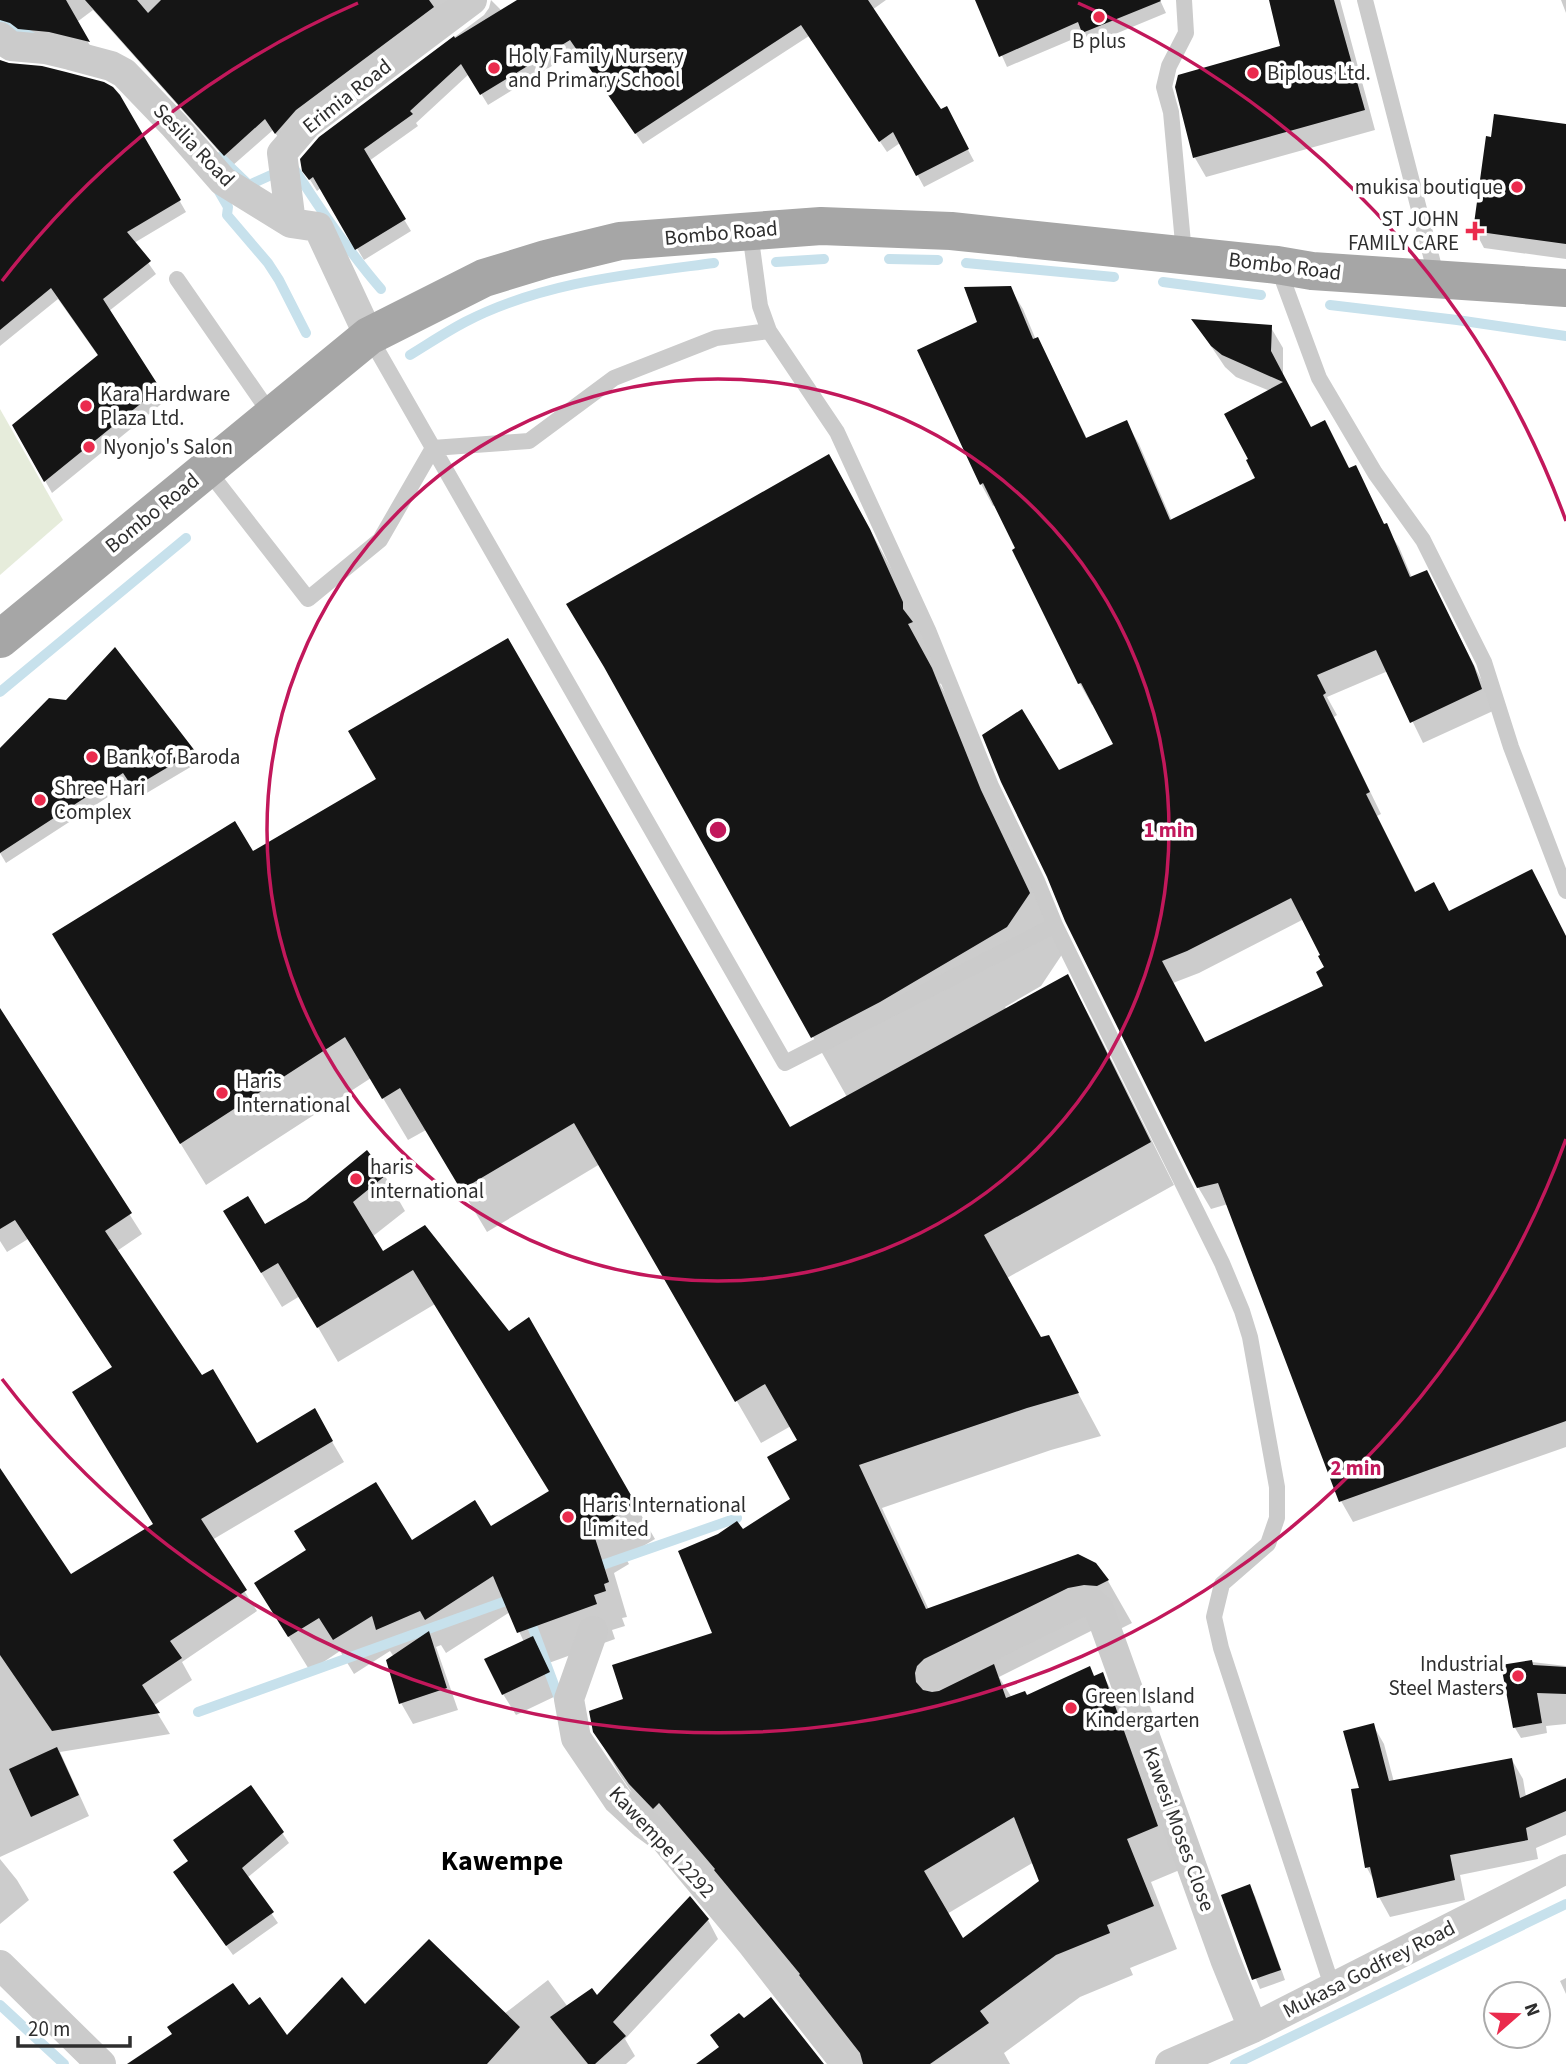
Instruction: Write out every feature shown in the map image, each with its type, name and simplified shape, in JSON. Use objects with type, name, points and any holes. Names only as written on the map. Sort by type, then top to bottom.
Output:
[{"type":"main road","name":"Bombo Road","points":[[0,639],[369,336],[484,278],[620,241],[821,226],[951,231],[1278,265],[1312,271],[1566,288]]},
{"type":"street","name":"Erimia Road","points":[[291,223],[282,153],[307,124],[472,0]]},
{"type":"street","name":"Sesilia Road","points":[[0,37],[11,46],[70,55],[111,66],[124,73],[223,181],[291,223],[318,227],[369,336]]},
{"type":"street","name":"Kawesi Moses Close","points":[[932,1675],[1076,1604],[1088,1601],[1094,1603],[1099,1609],[1253,2028]]},
{"type":"street","name":"Kawempe I 2292","points":[[593,1631],[569,1699],[576,1738],[618,1800],[665,1839],[753,1945],[846,2064]]},
{"type":"street","name":"Mukasa Godfrey Road","points":[[1170,2064],[1253,2028],[1566,1869]]},
{"type":"street","points":[[3,1971],[101,2064]]},
{"type":"lane","points":[[1184,0],[1186,33],[1169,66],[1164,87],[1171,112],[1178,215],[1184,255]]},
{"type":"lane","points":[[1365,0],[1437,280]]},
{"type":"lane","points":[[749,230],[760,306],[769,331],[837,432],[928,630],[991,786],[1055,925],[1222,1263],[1242,1311],[1250,1337],[1277,1487],[1277,1518],[1268,1544],[1222,1584],[1214,1617],[1221,1648],[1332,1986]]},
{"type":"lane","points":[[1278,265],[1319,378],[1375,473],[1423,540],[1484,662],[1511,747],[1566,891]]},
{"type":"lane","points":[[177,279],[272,416]]},
{"type":"lane","points":[[433,448],[529,441],[614,378],[716,338],[769,331]]},
{"type":"lane","points":[[369,336],[785,1063],[1055,925]]},
{"type":"lane","points":[[206,468],[308,598],[380,540],[433,448]]},
{"type":"green space","points":[[0,409],[63,520],[0,575]]},
{"type":"building","points":[[0,0],[66,0],[90,42],[49,32],[18,29],[0,20]]},
{"type":"building","points":[[85,0],[137,0],[148,13],[161,0],[429,0],[434,7],[296,110],[275,134],[265,119],[224,156]]},
{"type":"building","points":[[517,0],[868,0],[941,109],[947,106],[969,149],[916,176],[893,132],[879,142],[801,25],[635,134],[570,40],[480,95],[461,64],[410,111],[413,114],[364,149],[406,219],[355,250],[313,177],[309,180],[302,171],[300,159],[319,137],[454,36],[455,38]]},
{"type":"building","points":[[975,0],[1161,1],[1082,33],[1078,22],[999,57]]},
{"type":"building","points":[[1269,0],[1334,0],[1365,110],[1193,158],[1175,87],[1178,75],[1280,46]]},
{"type":"building","points":[[0,60],[42,66],[104,82],[113,87],[181,200],[127,232],[151,261],[103,299],[160,388],[44,482],[12,425],[98,355],[51,288],[0,330]]},
{"type":"building","name":"mukisa boutique","points":[[1494,114],[1566,124],[1566,244],[1473,231],[1486,136],[1491,137]]},
{"type":"building","points":[[1011,286],[1033,339],[1038,337],[1086,438],[1127,420],[1170,520],[1255,478],[1224,414],[1283,382],[1222,355],[1211,346],[1191,319],[1272,325],[1271,351],[1311,427],[1325,420],[1349,468],[1356,465],[1384,524],[1387,523],[1410,577],[1427,570],[1474,666],[1482,689],[1410,723],[1376,650],[1317,675],[1326,693],[1323,695],[1370,792],[1366,794],[1415,892],[1434,882],[1449,911],[1532,869],[1566,936],[1566,1421],[1339,1502],[1218,1183],[1197,1188],[1065,921],[982,735],[1022,709],[1059,770],[1113,744],[1081,683],[1078,684],[1012,550],[1015,548],[983,483],[980,485],[917,350],[977,322],[964,287]],"holes":[[[1291,898],[1320,955],[1318,956],[1324,967],[1316,972],[1323,986],[1205,1042],[1162,961]]]},
{"type":"building","points":[[829,454],[870,529],[903,602],[903,609],[913,622],[908,624],[932,668],[981,790],[1030,893],[1007,927],[880,1002],[811,1038],[604,667],[566,604]]},
{"type":"building","points":[[508,638],[790,1127],[1068,974],[1151,1142],[984,1235],[1041,1337],[1049,1335],[1079,1393],[859,1465],[926,1609],[1078,1554],[1096,1563],[1109,1580],[1097,1586],[1068,1588],[924,1659],[917,1666],[916,1682],[923,1690],[939,1691],[994,1664],[1006,1698],[1025,1691],[1027,1695],[1090,1666],[1094,1676],[1103,1672],[1158,1826],[1127,1839],[1154,1906],[1107,1925],[1110,1933],[1056,1955],[980,2011],[989,2023],[930,2064],[863,2064],[860,2053],[715,1869],[659,1803],[653,1809],[629,1784],[593,1732],[589,1711],[623,1699],[612,1665],[712,1633],[678,1551],[718,1534],[737,1521],[743,1529],[790,1499],[767,1457],[797,1440],[765,1384],[735,1402],[574,1123],[461,1190],[400,1088],[382,1099],[345,1037],[180,1144],[52,934],[235,821],[253,851],[376,779],[348,731]],"holes":[[[1014,1817],[1039,1881],[963,1938],[924,1871]]]},
{"type":"building","name":"Shree Hari Complex","points":[[115,647],[195,751],[133,788],[123,773],[0,853],[0,748],[49,698],[66,700]]},
{"type":"building","points":[[0,1008],[132,1213],[105,1231],[202,1375],[213,1369],[257,1443],[315,1408],[333,1441],[201,1519],[247,1590],[170,1641],[182,1658],[142,1685],[160,1713],[52,1731],[0,1655],[0,1468],[71,1574],[153,1524],[72,1392],[112,1367],[15,1220],[0,1229]]},
{"type":"building","points":[[367,1150],[386,1175],[353,1202],[383,1251],[425,1225],[509,1331],[529,1317],[636,1504],[607,1522],[611,1529],[595,1538],[609,1582],[604,1584],[606,1591],[594,1595],[597,1604],[517,1633],[493,1576],[425,1620],[420,1611],[376,1630],[372,1616],[333,1640],[319,1618],[288,1637],[254,1583],[306,1550],[294,1531],[376,1482],[412,1540],[475,1500],[491,1526],[549,1491],[413,1270],[317,1328],[278,1263],[261,1273],[223,1211],[248,1196],[265,1224],[306,1200]]},
{"type":"building","points":[[429,1631],[447,1688],[399,1704],[386,1660]]},
{"type":"building","points":[[533,1636],[550,1672],[502,1695],[484,1659]]},
{"type":"building","points":[[1532,1660],[1533,1665],[1566,1667],[1566,1694],[1537,1693],[1542,1723],[1513,1728],[1501,1665]]},
{"type":"building","points":[[1374,1723],[1389,1781],[1512,1758],[1520,1798],[1566,1778],[1566,1811],[1526,1828],[1528,1840],[1450,1855],[1455,1880],[1377,1898],[1370,1867],[1365,1868],[1351,1789],[1359,1788],[1343,1731]]},
{"type":"building","points":[[57,1747],[79,1795],[31,1817],[9,1769]]},
{"type":"building","points":[[251,1785],[284,1832],[242,1868],[274,1912],[226,1946],[173,1872],[188,1861],[173,1840]]},
{"type":"building","points":[[1250,1884],[1281,1970],[1252,1980],[1221,1895]]},
{"type":"building","points":[[690,1896],[709,1919],[613,2022],[626,2036],[595,2064],[588,2064],[550,2017],[592,1988],[597,1995]]},
{"type":"building","points":[[429,1939],[520,2027],[487,2064],[127,2064],[172,2034],[167,2027],[233,1983],[249,2005],[260,1997],[287,2035],[342,1977],[365,2004]]},
{"type":"building","points":[[771,1997],[824,2064],[696,2064],[719,2047],[710,2035],[739,2013],[744,2018]]},
{"type":"waterway","points":[[0,19],[34,38]]},
{"type":"waterway","points":[[220,157],[249,185],[280,171]]},
{"type":"waterway","points":[[293,167],[335,230],[381,289]]},
{"type":"waterway","points":[[217,188],[228,207],[227,215],[268,263],[306,333]]},
{"type":"waterway","points":[[776,262],[824,259]]},
{"type":"waterway","points":[[889,259],[938,260]]},
{"type":"waterway","points":[[410,355],[465,322],[525,297],[587,282],[714,263]]},
{"type":"waterway","points":[[966,263],[1114,277]]},
{"type":"waterway","points":[[1163,282],[1261,295]]},
{"type":"waterway","points":[[1330,305],[1566,336]]},
{"type":"waterway","points":[[0,692],[186,538]]},
{"type":"waterway","points":[[591,1569],[737,1518]]},
{"type":"waterway","points":[[198,1712],[517,1597]]},
{"type":"waterway","points":[[528,1615],[560,1701]]},
{"type":"waterway","points":[[1235,2064],[1566,1904]]},
{"type":"waterway","points":[[0,2005],[64,2064]]},
{"type":"place","name":"B plus","points":[[1099,17]]},
{"type":"place","name":"Holy Family Nursery and Primary School","points":[[494,68]]},
{"type":"place","name":"Biplous Ltd.","points":[[1253,73]]},
{"type":"place","name":"mukisa boutique","points":[[1517,187]]},
{"type":"place","name":"ST JOHN FAMILY CARE","points":[[1475,231]]},
{"type":"place","name":"Kara Hardware Plaza Ltd.","points":[[86,406]]},
{"type":"place","name":"Nyonjo's Salon","points":[[89,447]]},
{"type":"place","name":"Bank of Baroda","points":[[92,757]]},
{"type":"place","name":"Shree Hari Complex","points":[[40,800]]},
{"type":"place","name":"Haris International","points":[[222,1093]]},
{"type":"place","name":"haris international","points":[[356,1179]]},
{"type":"place","name":"Haris International Limited","points":[[568,1517]]},
{"type":"place","name":"Industrial Steel Masters","points":[[1518,1676]]},
{"type":"place","name":"Green Island Kindergarten","points":[[1071,1708]]},
{"type":"district","name":"Kawempe","points":[[502,1861]]}]
